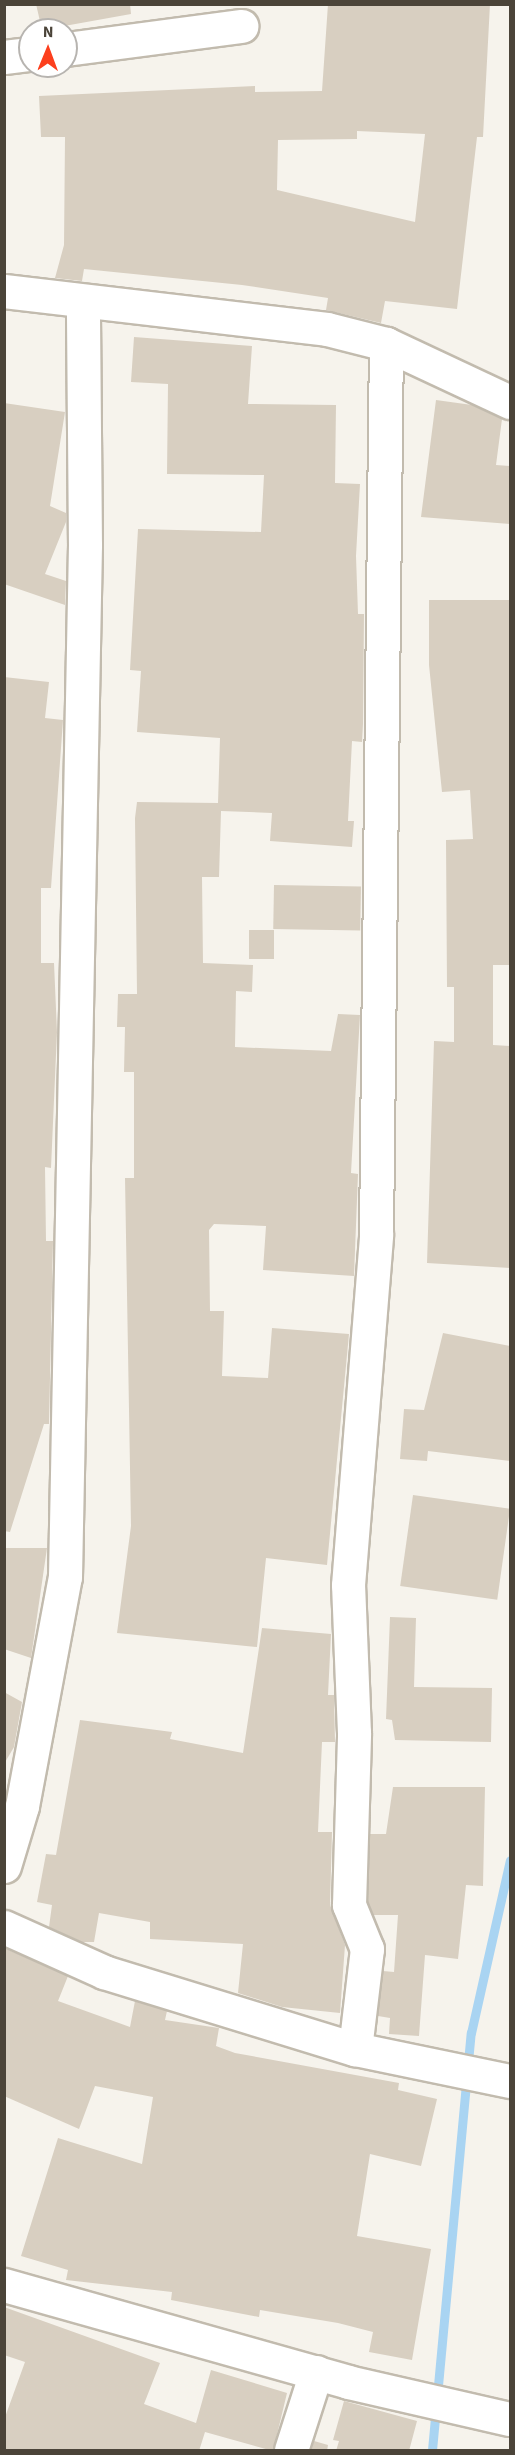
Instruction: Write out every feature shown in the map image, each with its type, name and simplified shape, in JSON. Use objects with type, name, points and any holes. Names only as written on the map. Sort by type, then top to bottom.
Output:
[{"type":"street","points":[[78,47],[241,26]]},
{"type":"street","points":[[4,291],[83,302],[327,328],[386,344],[510,402]]},
{"type":"street","points":[[4,1866],[22,1806],[65,1577],[85,545],[83,302]]},
{"type":"street","points":[[355,2049],[367,1949],[349,1905],[354,1733],[348,1585],[376,1234],[386,344]]},
{"type":"street","points":[[4,1927],[105,1972],[355,2049],[510,2081]]},
{"type":"street","points":[[4,2285],[316,2372],[510,2419]]},
{"type":"street","points":[[291,2451],[316,2372]]},
{"type":"building","points":[[36,4],[130,4],[131,14],[78,24],[78,18],[39,18]]},
{"type":"building","points":[[328,4],[490,4],[483,137],[477,137],[457,309],[385,301],[381,323],[326,310],[328,298],[242,285],[84,269],[82,281],[55,278],[64,245],[65,137],[41,137],[39,96],[255,86],[255,92],[322,91]],"holes":[[[357,131],[425,134],[415,222],[277,190],[278,140],[357,139]]]},
{"type":"building","points":[[134,337],[252,346],[248,404],[336,405],[335,483],[360,484],[356,556],[358,614],[364,614],[363,724],[362,742],[352,741],[348,821],[354,821],[352,847],[270,841],[272,813],[221,811],[219,877],[202,877],[203,963],[253,965],[252,992],[236,991],[235,1047],[331,1051],[338,1014],[360,1015],[351,1173],[358,1174],[354,1276],[263,1270],[266,1226],[214,1224],[209,1230],[210,1311],[224,1311],[222,1376],[268,1378],[272,1328],[349,1334],[327,1565],[266,1558],[257,1647],[117,1633],[131,1526],[125,1178],[134,1178],[134,1072],[124,1072],[125,1027],[117,1027],[118,994],[137,994],[135,818],[137,802],[218,803],[220,738],[137,732],[141,671],[130,670],[138,529],[261,532],[264,475],[167,474],[168,384],[131,382]]},
{"type":"building","points":[[436,400],[472,405],[502,419],[496,465],[510,466],[510,524],[421,517]]},
{"type":"building","points":[[4,403],[65,412],[50,506],[66,513],[66,522],[45,574],[66,581],[65,605],[4,584]]},
{"type":"building","points":[[429,600],[510,600],[510,965],[493,965],[493,1045],[510,1046],[510,1268],[427,1263],[434,1041],[454,1042],[454,987],[447,987],[446,840],[473,839],[470,790],[442,792],[429,665]]},
{"type":"building","points":[[4,677],[49,682],[45,718],[63,720],[51,888],[41,888],[41,963],[54,963],[57,1032],[51,1168],[45,1167],[46,1241],[53,1241],[49,1424],[44,1424],[10,1532],[4,1531]]},
{"type":"building","points":[[274,885],[361,887],[360,931],[273,929]]},
{"type":"building","points":[[249,930],[274,930],[274,959],[249,959]]},
{"type":"building","points":[[443,1333],[510,1346],[510,1461],[428,1451],[427,1461],[400,1459],[404,1409],[424,1410]]},
{"type":"building","points":[[413,1495],[510,1509],[497,1600],[400,1586]]},
{"type":"building","points":[[4,1548],[47,1548],[31,1658],[4,1649]]},
{"type":"building","points":[[390,1617],[416,1618],[414,1687],[492,1688],[491,1742],[395,1740],[392,1720],[386,1719]]},
{"type":"building","points":[[262,1628],[331,1634],[328,1695],[334,1695],[335,1742],[322,1742],[318,1832],[332,1832],[330,1905],[345,1945],[340,2013],[282,2007],[238,1993],[243,1944],[150,1939],[150,1922],[99,1913],[94,1942],[82,1942],[49,1927],[52,1905],[37,1902],[46,1854],[56,1855],[80,1720],[172,1732],[170,1739],[243,1753]]},
{"type":"building","points":[[4,1692],[22,1702],[14,1747],[4,1764]]},
{"type":"building","points":[[393,1787],[485,1787],[483,1886],[466,1885],[458,1959],[425,1955],[419,2036],[389,2034],[390,2018],[378,2016],[383,1971],[394,1972],[398,1915],[373,1915],[368,1902],[370,1834],[386,1834]]},
{"type":"building","points":[[4,1948],[68,1976],[58,2001],[130,2027],[135,2001],[167,2011],[165,2020],[219,2028],[216,2046],[235,2053],[399,2083],[398,2090],[437,2099],[421,2166],[370,2154],[357,2236],[431,2249],[412,2360],[369,2352],[373,2332],[338,2323],[260,2310],[259,2317],[171,2300],[172,2292],[66,2280],[68,2270],[21,2256],[58,2138],[142,2164],[153,2097],[95,2086],[79,2129],[4,2096]]},
{"type":"building","points":[[4,2307],[160,2363],[144,2404],[196,2423],[211,2370],[287,2393],[273,2451],[205,2432],[199,2451],[4,2451],[4,2420],[25,2362],[4,2355]]},
{"type":"building","points":[[344,2401],[417,2421],[409,2451],[336,2451],[339,2441],[333,2440]]},
{"type":"building","points":[[314,2441],[328,2445],[327,2451],[311,2451]]},
{"type":"waterway","points":[[432,2450],[471,2033],[510,1860]]}]
